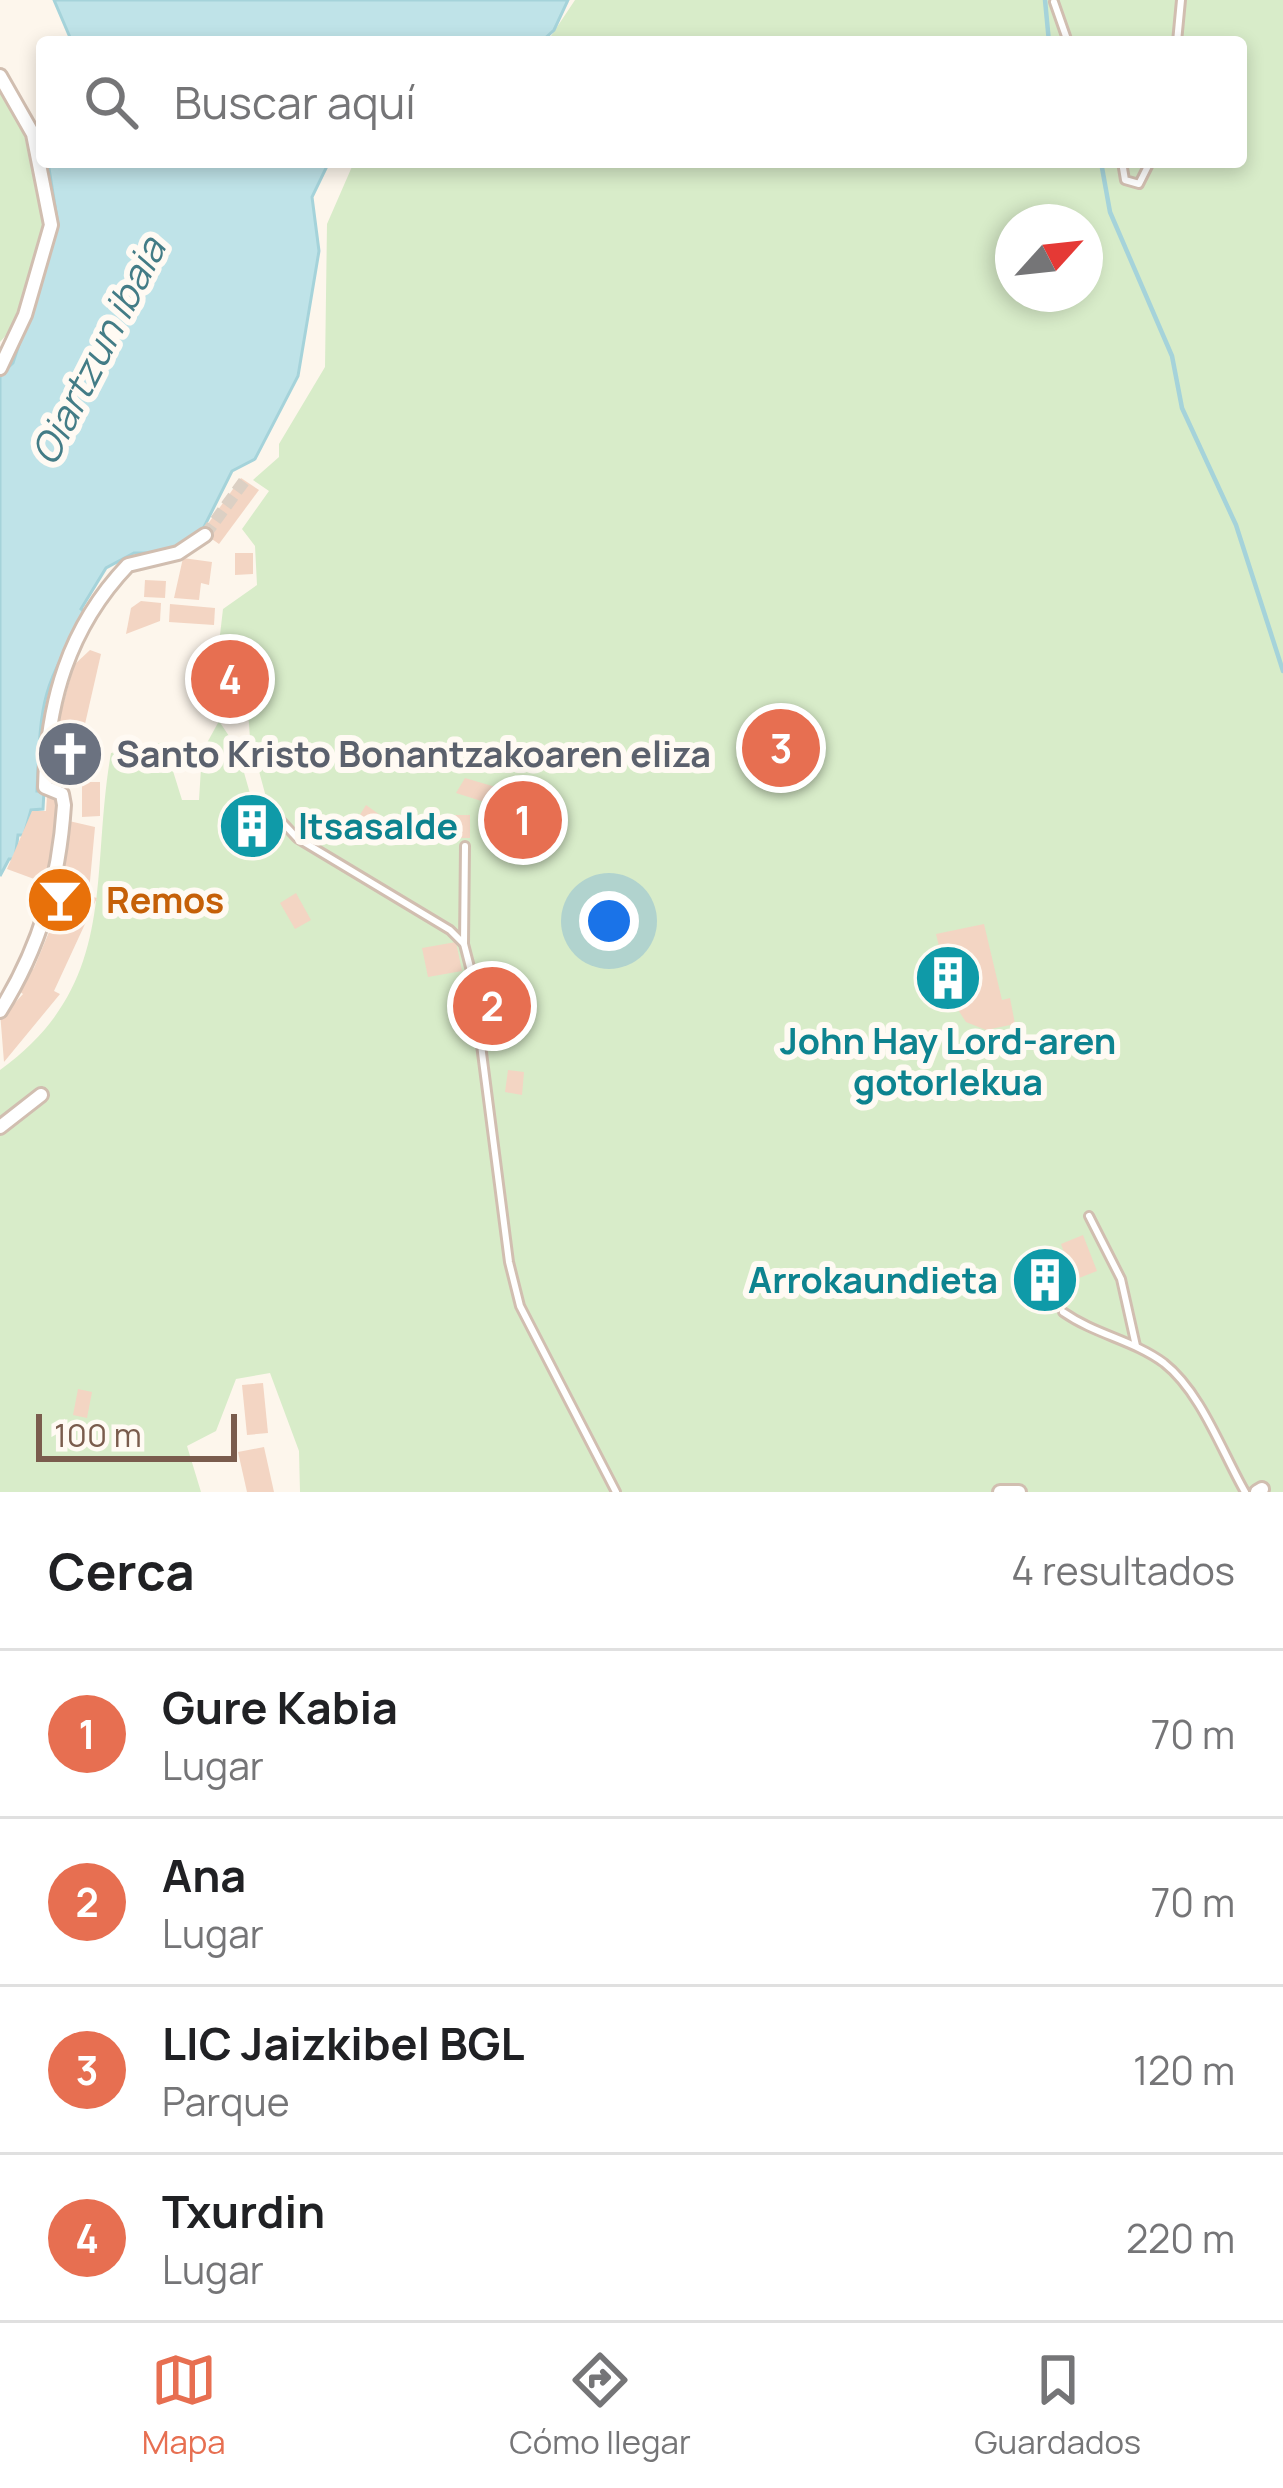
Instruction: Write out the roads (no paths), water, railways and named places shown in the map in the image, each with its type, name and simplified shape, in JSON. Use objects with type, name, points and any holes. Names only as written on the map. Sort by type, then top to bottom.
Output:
[{"type":"street","points":[[0,76],[36,152]]},
{"type":"street","points":[[0,368],[25,315],[51,225],[42,168]]},
{"type":"street","points":[[0,1011],[32,951],[54,887],[64,805],[62,794],[45,787],[54,689],[114,580],[128,565],[178,553],[205,535]]},
{"type":"street","points":[[0,1127],[41,1095]]},
{"type":"street","points":[[1000,1492],[1019,1492]]},
{"type":"lane","points":[[1178,36],[1181,0]]},
{"type":"lane","points":[[1054,2],[1066,36]]},
{"type":"lane","points":[[1123,168],[1125,180],[1139,184],[1147,168]]},
{"type":"lane","points":[[269,808],[297,838],[450,930],[464,944]]},
{"type":"lane","points":[[465,846],[464,944],[509,1262],[520,1306],[616,1492]]},
{"type":"lane","points":[[1089,1216],[1121,1279],[1136,1346]]},
{"type":"lane","points":[[1063,1312],[1103,1337],[1136,1346],[1166,1365],[1184,1384],[1245,1492]]},
{"type":"water","points":[[54,0],[568,0],[548,36],[69,36]]},
{"type":"water","name":"Oiartzun ibaia","points":[[49,168],[326,168],[312,197],[319,251],[298,376],[255,459],[232,471],[200,535],[162,553],[134,553],[106,568],[81,609],[88,615],[51,680],[42,717],[37,791],[44,791],[43,809],[31,810],[24,835],[18,835],[15,859],[9,859],[0,876],[0,375],[13,363],[58,225]]},
{"type":"waterway","points":[[1045,0],[1048,36]]},
{"type":"waterway","points":[[1102,168],[1110,212],[1172,356],[1182,408],[1236,525],[1283,671]]},
{"type":"tunnel","points":[[205,535],[245,480]]},
{"type":"place","name":"Txurdin","points":[[230,679]]},
{"type":"place","name":"LIC Jaizkibel BGL","points":[[781,748]]},
{"type":"place","name":"Santo Kristo Bonantzakoaren eliza","points":[[70,754]]},
{"type":"place","name":"Gure Kabia","points":[[523,820]]},
{"type":"place","name":"Itsasalde","points":[[252,826]]},
{"type":"place","name":"Remos","points":[[60,900]]},
{"type":"place","name":"John Hay Lord-aren gotorlekua","points":[[948,978]]},
{"type":"place","name":"Ana","points":[[492,1006]]},
{"type":"place","name":"Arrokaundieta","points":[[1045,1280]]}]
